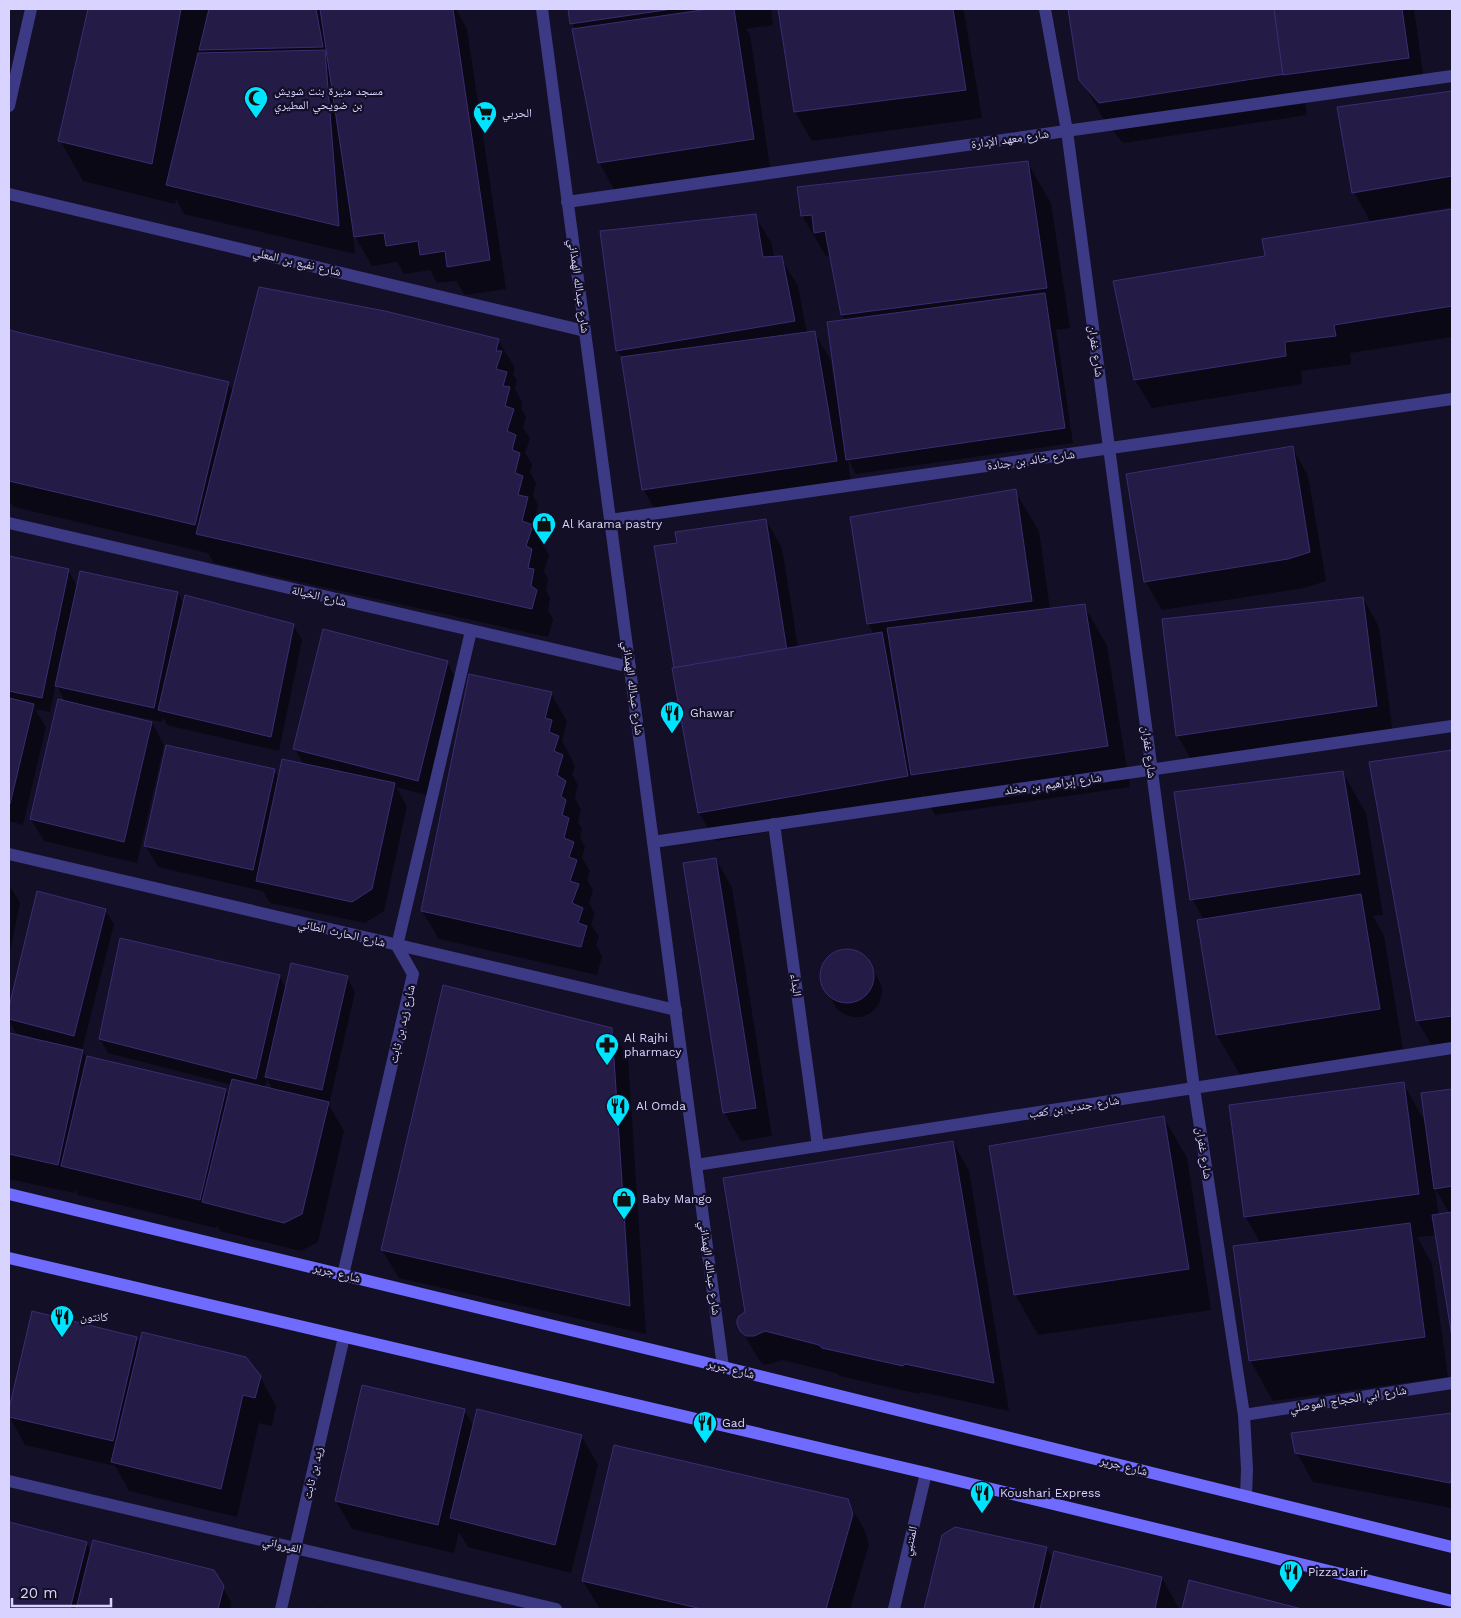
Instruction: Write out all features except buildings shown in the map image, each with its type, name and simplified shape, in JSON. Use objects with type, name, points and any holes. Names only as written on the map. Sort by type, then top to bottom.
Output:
[{"type":"main road","name":"شارع جرير","points":[[9,1194],[723,1367],[1452,1547]]},
{"type":"main road","points":[[9,1258],[926,1473],[1452,1601]]},
{"type":"street","points":[[9,106],[31,9]]},
{"type":"street","name":"شارع عبدالله الهمذاني","points":[[542,9],[723,1367]]},
{"type":"street","name":"شارع غفران","points":[[1045,9],[1067,131],[1194,1088],[1244,1415],[1247,1469],[1246,1496]]},
{"type":"street","name":"شارع معهد الإدارة","points":[[567,202],[1452,76]]},
{"type":"street","name":"شارع نفيع بن المعلي","points":[[9,194],[585,331]]},
{"type":"street","name":"شارع خالد بن جنادة","points":[[610,520],[1452,399]]},
{"type":"street","name":"شارع الخيالة","points":[[9,523],[630,667]]},
{"type":"street","points":[[397,946],[471,631]]},
{"type":"street","name":"شارع إبراهيم بن مخلد","points":[[653,842],[1452,726]]},
{"type":"street","name":"البداء","points":[[774,824],[818,1146]]},
{"type":"street","name":"شارع الحارث الطائي","points":[[9,854],[676,1010]]},
{"type":"street","name":"شارع زيد بن ثابت","points":[[343,1275],[413,974],[397,946]]},
{"type":"street","name":"شارع جندب بن كعب","points":[[696,1165],[1452,1048]]},
{"type":"street","name":"زيد بن ثابت","points":[[281,1609],[344,1337]]},
{"type":"street","name":"شارع ابي الحجاج الموصلي","points":[[1244,1415],[1452,1383]]},
{"type":"street","name":"المتنبي","points":[[894,1609],[926,1473]]},
{"type":"street","name":"القيرواني","points":[[9,1481],[556,1609]]},
{"type":"place","name":"مسجد منيرة بنت شويش بن ضويحي المطيري","points":[[256,119]]},
{"type":"place","name":"الحربي","points":[[485,134]]},
{"type":"place","name":"Al Karama pastry","points":[[544,545]]},
{"type":"place","name":"Ghawar","points":[[672,734]]},
{"type":"place","name":"Al Rajhi pharmacy","points":[[607,1066]]},
{"type":"place","name":"Al Omda","points":[[618,1127]]},
{"type":"place","name":"Baby Mango","points":[[624,1220]]},
{"type":"place","name":"كانتون","points":[[62,1338]]},
{"type":"place","name":"Gad","points":[[705,1444]]},
{"type":"place","name":"Koushari Express","points":[[982,1514]]},
{"type":"place","name":"Pizza Jarir","points":[[1291,1593]]}]
